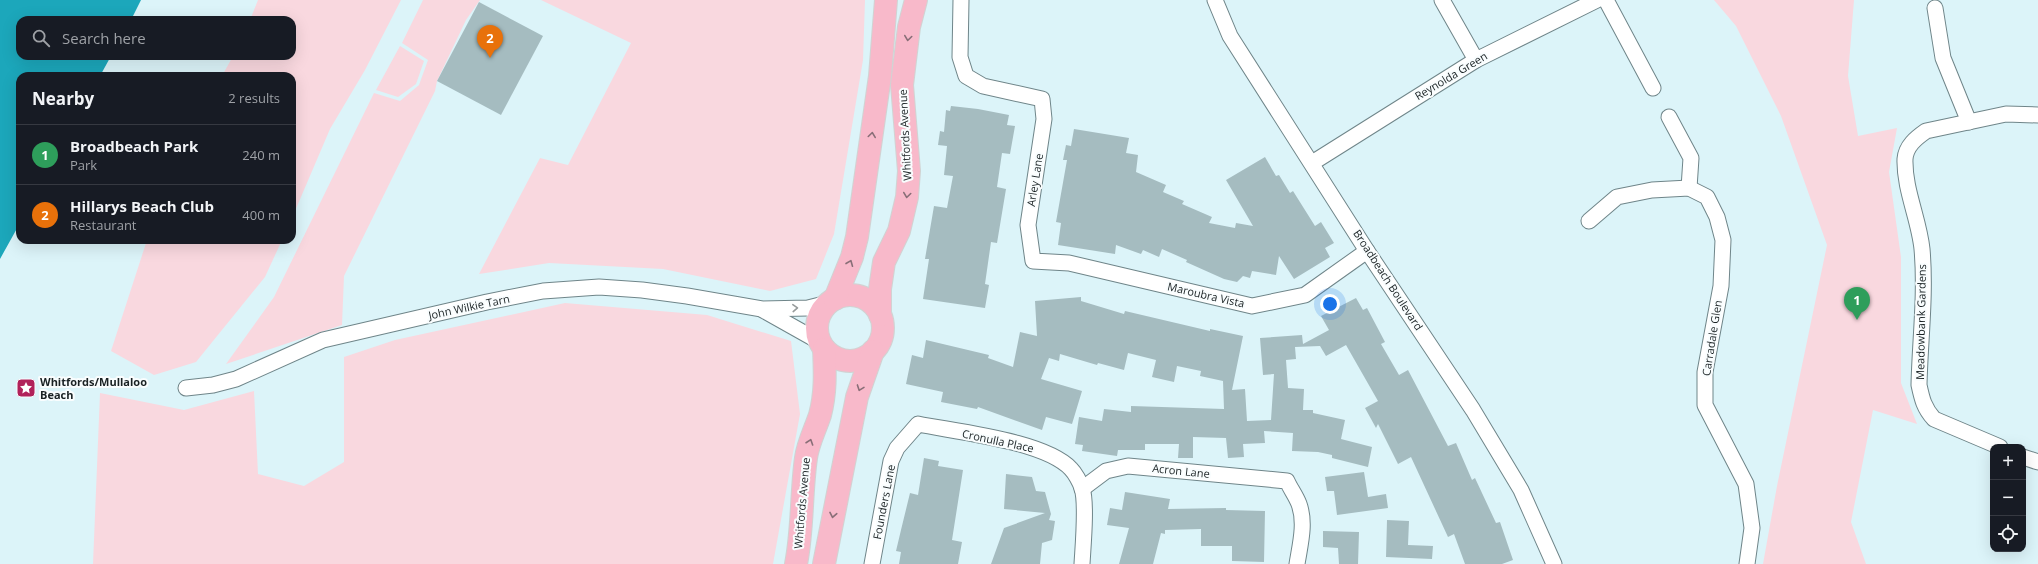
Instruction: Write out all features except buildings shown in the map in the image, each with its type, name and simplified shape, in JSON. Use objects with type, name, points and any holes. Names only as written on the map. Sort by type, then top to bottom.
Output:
[{"type":"main road","points":[[831,301],[845,295],[856,296],[866,299],[875,306],[883,325],[882,334],[879,344],[864,358],[853,361],[842,360],[832,356],[822,345],[817,332],[817,321],[821,312],[831,301],[852,257],[857,237],[880,76],[886,0]]},
{"type":"main road","name":"Whitfords Avenue","points":[[880,315],[880,289],[884,262],[899,231],[907,197],[909,171],[902,85],[909,27],[916,0]]},
{"type":"main road","name":"Whitfords Avenue","points":[[796,564],[799,549],[802,481],[808,447],[820,415],[826,384],[822,345]]},
{"type":"main road","points":[[824,564],[857,397],[873,351]]},
{"type":"street","name":"Arley Lane","points":[[961,0],[960,57],[966,76],[983,86],[1042,99],[1044,119],[1028,224],[1032,262]]},
{"type":"street","name":"Broadbeach Boulevard","points":[[1215,0],[1230,36],[1367,251],[1473,410],[1513,477],[1554,564]]},
{"type":"street","points":[[1442,0],[1476,60]]},
{"type":"street","name":"Reynolda Green","points":[[1312,163],[1476,60],[1596,0]]},
{"type":"street","points":[[1606,0],[1653,88]]},
{"type":"street","points":[[1935,8],[1943,58],[1969,122]]},
{"type":"street","name":"Meadowbank Gardens","points":[[1993,444],[1934,419],[1924,405],[1919,385],[1924,278],[1922,247],[1906,172],[1905,158],[1909,147],[1926,131],[2006,114],[2038,115]]},
{"type":"street","points":[[1589,221],[1617,197],[1652,190],[1690,188],[1691,158],[1668,117]]},
{"type":"street","name":"Carradale Glen","points":[[1690,188],[1706,197],[1717,216],[1723,240],[1721,286],[1705,372],[1705,405],[1746,484],[1752,528],[1747,564]]},
{"type":"street","name":"Maroubra Vista","points":[[1032,262],[1069,263],[1252,306],[1305,295],[1367,251]]},
{"type":"street","name":"John Wilkie Tarn","points":[[186,388],[213,385],[236,379],[316,344],[337,337],[487,302],[543,291],[599,287],[642,290],[762,309],[808,308],[831,301]]},
{"type":"street","name":"John Wilkie Tarn","points":[[762,309],[822,345]]},
{"type":"street","name":"Cronulla Place","points":[[918,424],[1032,447],[1054,456],[1072,470],[1082,489],[1084,522],[1082,564]]},
{"type":"street","name":"Founders Lane","points":[[872,564],[891,461],[897,448],[918,424]]},
{"type":"street","points":[[2026,458],[2038,462]]},
{"type":"street","name":"Acron Lane","points":[[1082,489],[1106,471],[1128,466],[1287,481],[1299,504],[1301,517],[1302,532],[1297,564]]},
{"type":"shaded area","points":[[258,0],[401,0],[365,70],[330,129],[296,209],[296,72],[224,72],[231,60],[296,60],[296,16],[252,16]]},
{"type":"shaded area","points":[[423,0],[480,0],[466,20],[437,81],[435,91],[344,276],[342,325],[226,364],[274,297],[374,93],[400,101],[419,85],[428,60],[402,43]]},
{"type":"shaded area","points":[[541,0],[865,0],[863,60],[834,234],[816,279],[770,291],[663,269],[549,263],[479,274],[540,158],[568,165],[631,43]]},
{"type":"shaded area","points":[[1714,0],[1854,0],[1848,76],[1858,136],[1897,128],[1889,172],[1901,257],[1901,383],[1917,424],[1873,410],[1851,522],[1866,564],[1763,564],[1777,486],[1827,245],[1781,116],[1736,26]]},
{"type":"shaded area","points":[[400,46],[424,61],[416,84],[398,97],[376,90]]},
{"type":"shaded area","points":[[146,244],[280,244],[265,277],[196,362],[154,375],[111,351]]},
{"type":"shaded area","points":[[565,303],[707,315],[791,341],[800,414],[773,564],[93,564],[100,393],[184,410],[254,391],[258,474],[304,486],[344,462],[344,357],[395,340]]},
{"type":"water","points":[[0,0],[141,0],[133,16],[16,16],[16,60],[109,60],[102,72],[16,72],[16,230],[0,259]]},
{"type":"place","name":"Hillarys Beach Club","points":[[490,58]]},
{"type":"place","name":"Broadbeach Park","points":[[1857,320]]},
{"type":"place","name":"Whitfords/Mullaloo Beach","points":[[26,388]]}]
